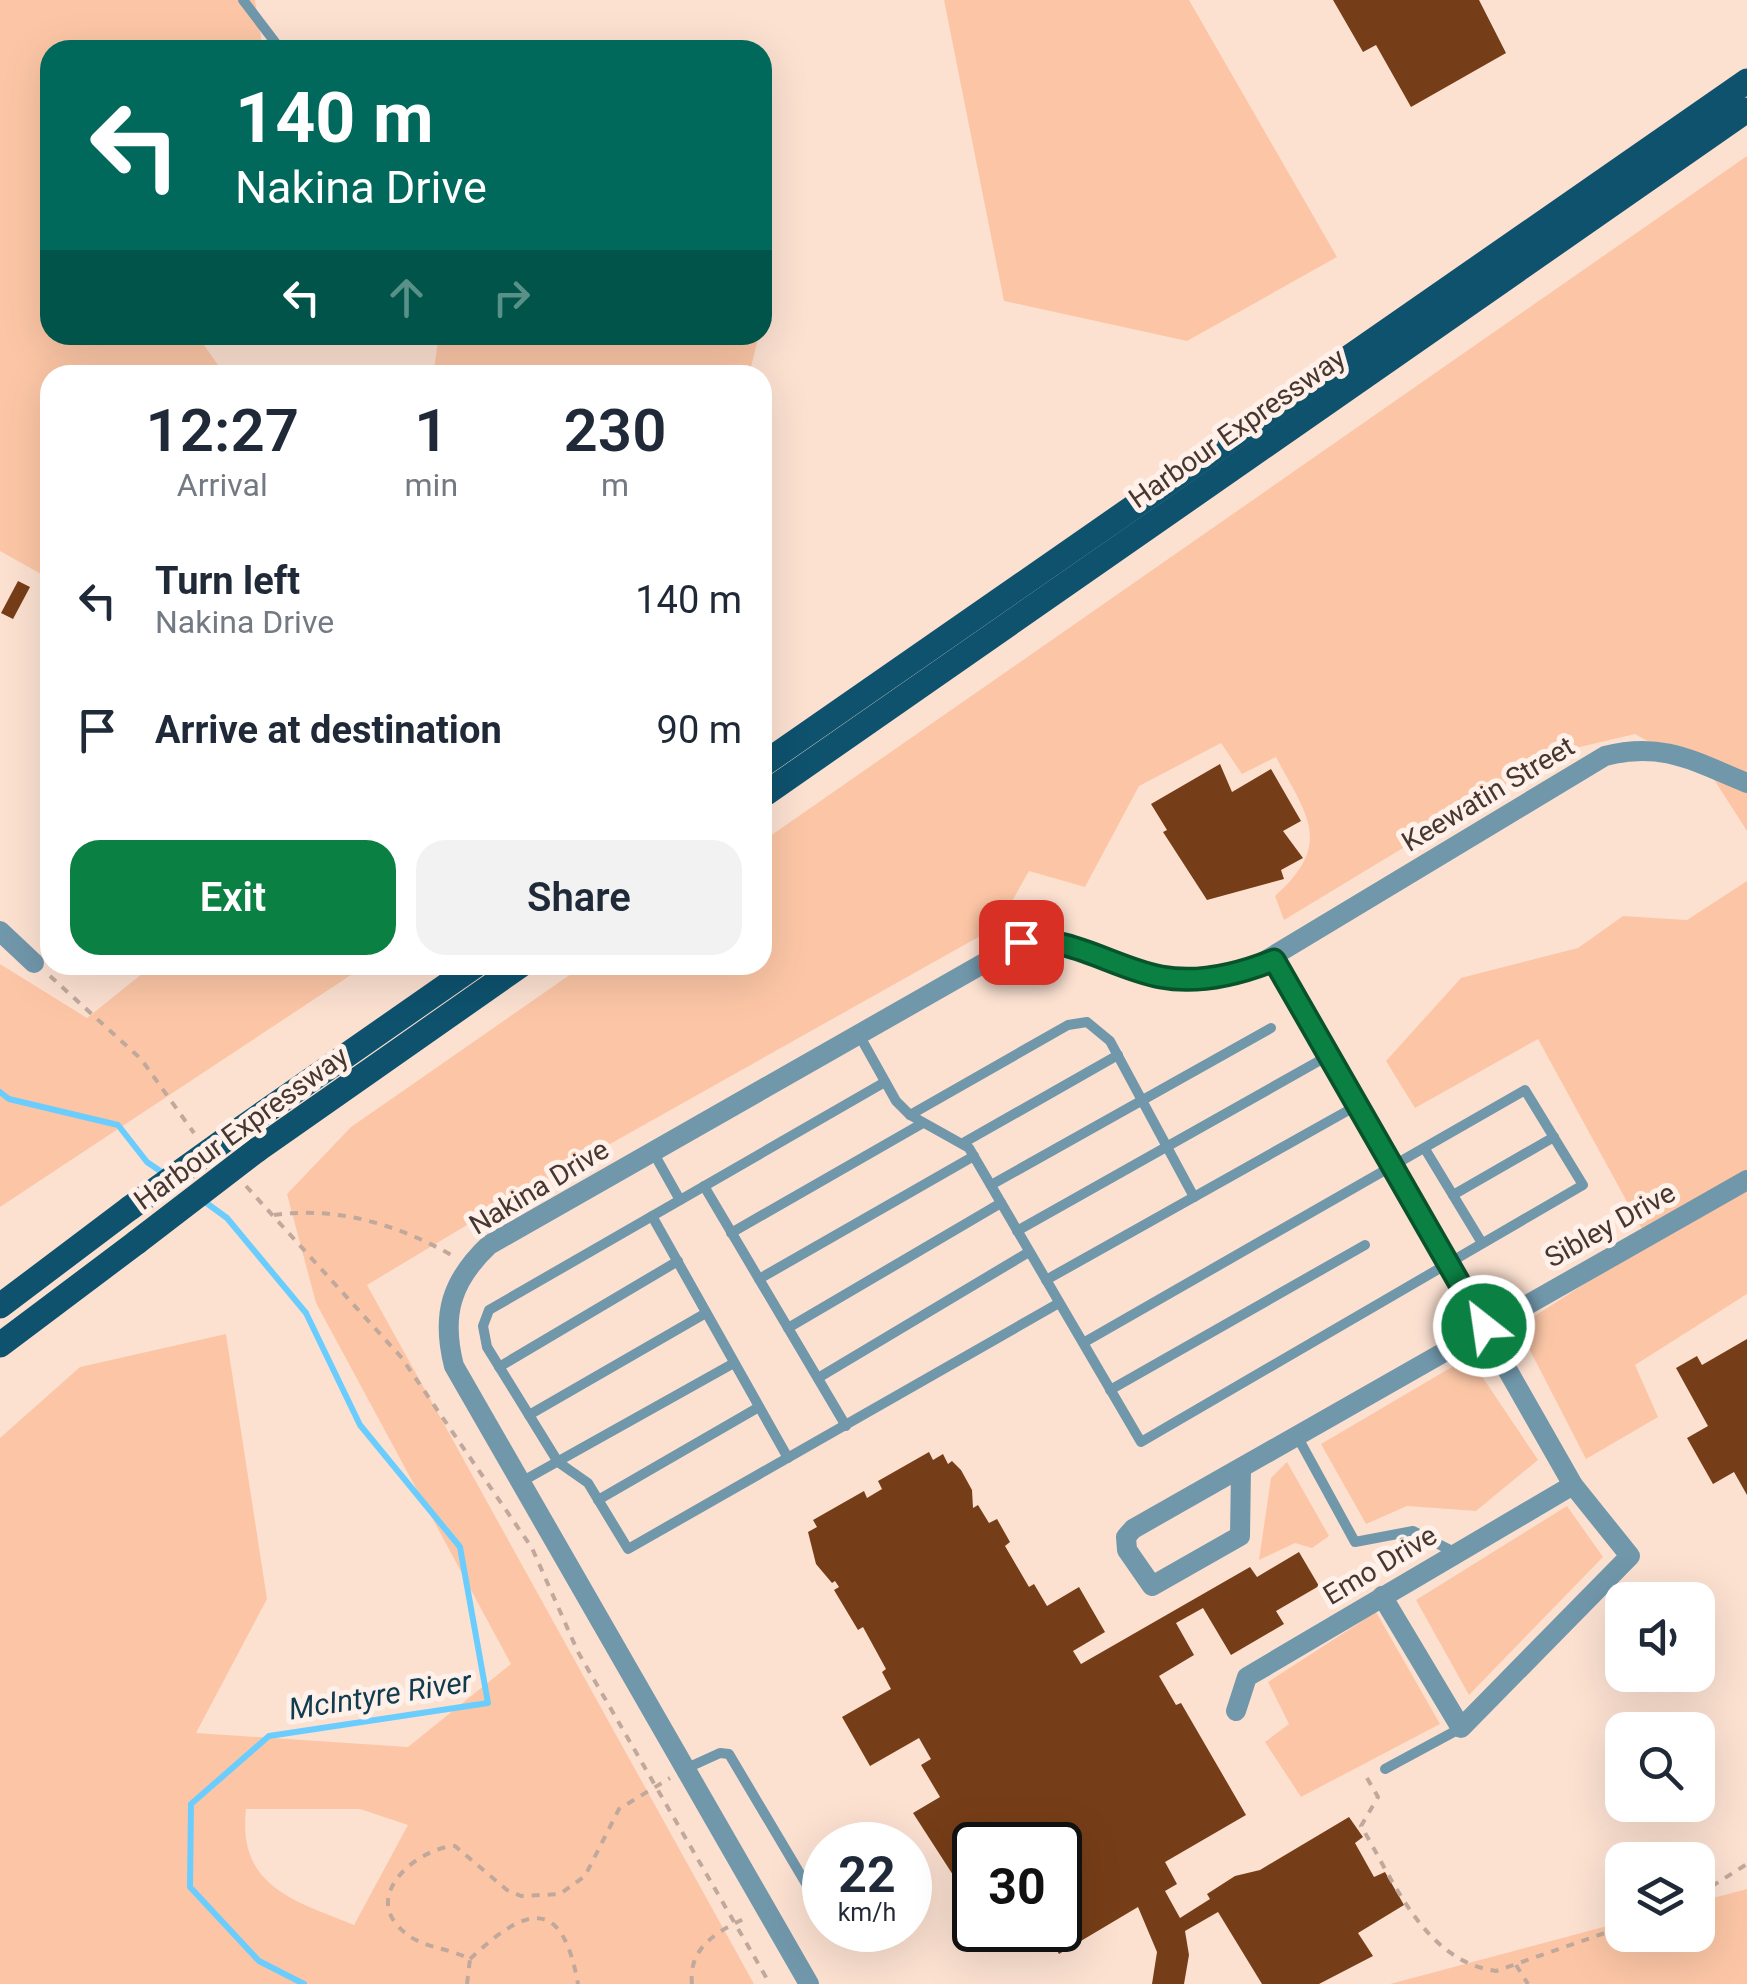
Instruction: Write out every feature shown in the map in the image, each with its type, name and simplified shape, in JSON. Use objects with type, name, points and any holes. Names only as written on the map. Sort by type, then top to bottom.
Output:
[{"type":"main road","name":"Harbour Expressway","points":[[772,759],[1747,81]]},
{"type":"main road","name":"Harbour Expressway","points":[[772,789],[1747,110]]},
{"type":"main road","name":"Harbour Expressway","points":[[0,1306],[229,1137],[462,975]]},
{"type":"main road","name":"Harbour Expressway","points":[[0,1345],[257,1150],[507,975]]},
{"type":"street","name":"Keewatin Street","points":[[1274,960],[1295,942],[1605,756],[1634,748],[1656,749],[1747,783]]},
{"type":"street","points":[[0,931],[34,963]]},
{"type":"street","name":"Nakina Drive","points":[[809,1984],[460,1378],[447,1340],[447,1309],[468,1264],[489,1245],[1021,942],[1046,938],[1160,977],[1180,979],[1236,972],[1274,960]]},
{"type":"street","points":[[1274,960],[1573,1485],[1630,1556],[1461,1728],[1382,1596]]},
{"type":"street","name":"Sibley Drive","points":[[1241,1468],[1240,1536],[1152,1586],[1126,1550],[1126,1537],[1241,1468],[1484,1326],[1747,1180]]},
{"type":"street","name":"Emo Drive","points":[[1236,1711],[1247,1678],[1573,1485]]},
{"type":"lane","points":[[243,0],[273,40]]},
{"type":"lane","points":[[910,1115],[1074,1022],[1100,1029],[1118,1055],[1194,1197]]},
{"type":"lane","points":[[991,1186],[1272,1028]]},
{"type":"lane","points":[[858,1032],[885,1082],[910,1115],[963,1143],[974,1156],[1141,1442],[1583,1186],[1525,1090],[1084,1343]]},
{"type":"lane","points":[[963,1143],[1118,1055]]},
{"type":"lane","points":[[1017,1231],[1326,1057]]},
{"type":"lane","points":[[885,1082],[496,1303],[484,1318],[483,1335],[558,1462],[588,1482],[628,1549],[1059,1303]]},
{"type":"lane","points":[[1046,1280],[1356,1106]]},
{"type":"lane","points":[[731,1233],[923,1122]]},
{"type":"lane","points":[[1453,1195],[1554,1137]]},
{"type":"lane","points":[[1425,1149],[1482,1243]]},
{"type":"lane","points":[[653,1151],[680,1200]]},
{"type":"lane","points":[[759,1279],[974,1156]]},
{"type":"lane","points":[[704,1186],[846,1426]]},
{"type":"lane","points":[[788,1328],[1001,1203]]},
{"type":"lane","points":[[652,1216],[788,1458]]},
{"type":"lane","points":[[1110,1390],[1366,1245]]},
{"type":"lane","points":[[818,1378],[1029,1252]]},
{"type":"lane","points":[[499,1367],[678,1261]]},
{"type":"lane","points":[[529,1415],[706,1313]]},
{"type":"lane","points":[[521,1482],[734,1362]]},
{"type":"lane","points":[[598,1500],[759,1407]]},
{"type":"lane","points":[[1297,1436],[1355,1542],[1413,1531],[1454,1552]]},
{"type":"lane","points":[[1385,1769],[1461,1728]]},
{"type":"lane","points":[[687,1768],[720,1753],[728,1754],[802,1877]]},
{"type":"path","points":[[34,963],[40,968]]},
{"type":"path","points":[[49,975],[97,1014],[142,1059],[200,1140]]},
{"type":"path","points":[[241,1180],[401,1357],[532,1548],[578,1652],[770,1984]]},
{"type":"path","points":[[273,1215],[301,1211],[361,1218],[401,1231],[468,1264]]},
{"type":"path","points":[[470,1960],[418,1942],[394,1923],[390,1913],[392,1890],[408,1864],[430,1851],[455,1846],[506,1890],[521,1896],[560,1894],[585,1876],[619,1809],[687,1768]]},
{"type":"path","points":[[1368,1778],[1378,1796],[1362,1826],[1424,1932],[1478,1968],[1496,1971],[1605,1933]]},
{"type":"path","points":[[1715,1885],[1747,1864]]},
{"type":"path","points":[[692,1984],[698,1952],[735,1923],[768,1908]]},
{"type":"path","points":[[467,1984],[470,1960],[518,1922],[542,1918],[561,1929],[566,1938],[578,1984]]},
{"type":"path","points":[[1516,1965],[1528,1984]]},
{"type":"shaded area","points":[[0,0],[255,0],[261,40],[40,40],[40,345],[204,345],[218,365],[40,365],[40,573],[0,551]]},
{"type":"shaded area","points":[[944,0],[1189,0],[1337,257],[1187,341],[1004,301]]},
{"type":"shaded area","points":[[1747,156],[1747,831],[1713,778],[1635,734],[1563,751],[1284,920],[1275,896],[1304,860],[1309,844],[1305,813],[1276,757],[1242,774],[1221,743],[1139,786],[1085,887],[1029,871],[998,926],[487,1213],[367,1285],[754,1984],[0,1984],[0,1438],[80,1367],[226,1334],[267,1599],[196,1733],[408,1747],[511,1664],[316,1303],[287,1194],[351,1127],[570,975],[772,975],[772,835]],"holes":[[[246,1809],[360,1809],[408,1825],[354,1925],[292,1898],[261,1874],[251,1857]]]},
{"type":"shaded area","points":[[438,345],[756,345],[752,365],[434,365]]},
{"type":"shaded area","points":[[1747,881],[1747,1294],[1635,1365],[1658,1417],[1586,1459],[1518,1327],[1649,1242],[1538,1039],[1415,1108],[1386,1061],[1461,978],[1578,948],[1623,916],[1687,920]]},
{"type":"shaded area","points":[[0,964],[87,1018],[141,975],[351,975],[0,1207]]},
{"type":"shaded area","points":[[1469,1357],[1538,1460],[1476,1511],[1407,1506],[1366,1524],[1321,1444]]},
{"type":"shaded area","points":[[1287,1462],[1329,1536],[1312,1548],[1295,1543],[1259,1560],[1271,1478]]},
{"type":"shaded area","points":[[1567,1506],[1603,1557],[1469,1695],[1416,1600]]},
{"type":"shaded area","points":[[1376,1612],[1440,1724],[1301,1797],[1265,1742],[1289,1724],[1268,1682]]},
{"type":"shaded area","points":[[1747,1889],[1747,1984],[1390,1984],[1605,1927],[1605,1952],[1715,1952],[1715,1897]]},
{"type":"building","points":[[1333,0],[1479,0],[1506,53],[1411,107],[1376,45],[1363,52]]},
{"type":"building","points":[[18,581],[30,587],[13,619],[1,613]]},
{"type":"building","points":[[1220,764],[1232,792],[1271,769],[1301,821],[1283,831],[1303,858],[1281,870],[1284,879],[1207,900],[1163,832],[1167,830],[1151,804]]},
{"type":"building","points":[[1747,1339],[1747,1495],[1734,1472],[1713,1484],[1687,1438],[1708,1426],[1676,1368],[1697,1356],[1702,1365]]},
{"type":"building","points":[[929,1452],[933,1460],[943,1454],[948,1464],[952,1461],[972,1490],[973,1508],[978,1505],[989,1523],[997,1519],[1010,1542],[1005,1546],[1029,1587],[1034,1584],[1047,1606],[1079,1587],[1105,1632],[1073,1651],[1081,1664],[1250,1567],[1257,1577],[1299,1552],[1319,1586],[1276,1611],[1284,1624],[1231,1655],[1203,1608],[1176,1623],[1194,1655],[1159,1676],[1176,1705],[1181,1703],[1246,1815],[1165,1862],[1177,1884],[1165,1891],[1180,1918],[1210,1899],[1207,1894],[1235,1876],[1260,1870],[1349,1817],[1363,1837],[1355,1843],[1374,1877],[1385,1872],[1404,1905],[1358,1933],[1373,1956],[1319,1984],[1262,1984],[1218,1912],[1185,1931],[1189,1955],[1184,1984],[1152,1984],[1157,1952],[1138,1907],[1082,1940],[1082,1822],[952,1822],[952,1873],[932,1842],[932,1822],[919,1822],[913,1813],[940,1797],[921,1765],[931,1759],[919,1738],[870,1766],[842,1717],[891,1689],[882,1672],[886,1669],[863,1627],[858,1630],[834,1590],[839,1587],[816,1564],[808,1532],[817,1527],[813,1520],[864,1491],[867,1498],[882,1489],[878,1481]]},
{"type":"waterway","name":"McIntyre River","points":[[0,1092],[9,1099],[118,1125],[147,1162],[166,1175]]},
{"type":"waterway","name":"McIntyre River","points":[[201,1199],[227,1218],[306,1313],[360,1425],[460,1547],[488,1703],[269,1736],[191,1804],[190,1887],[259,1961],[304,1984]]},
{"type":"route","points":[[1021,942],[1046,938],[1160,977],[1180,979],[1227,974],[1274,960],[1326,1057],[1484,1326]]}]
